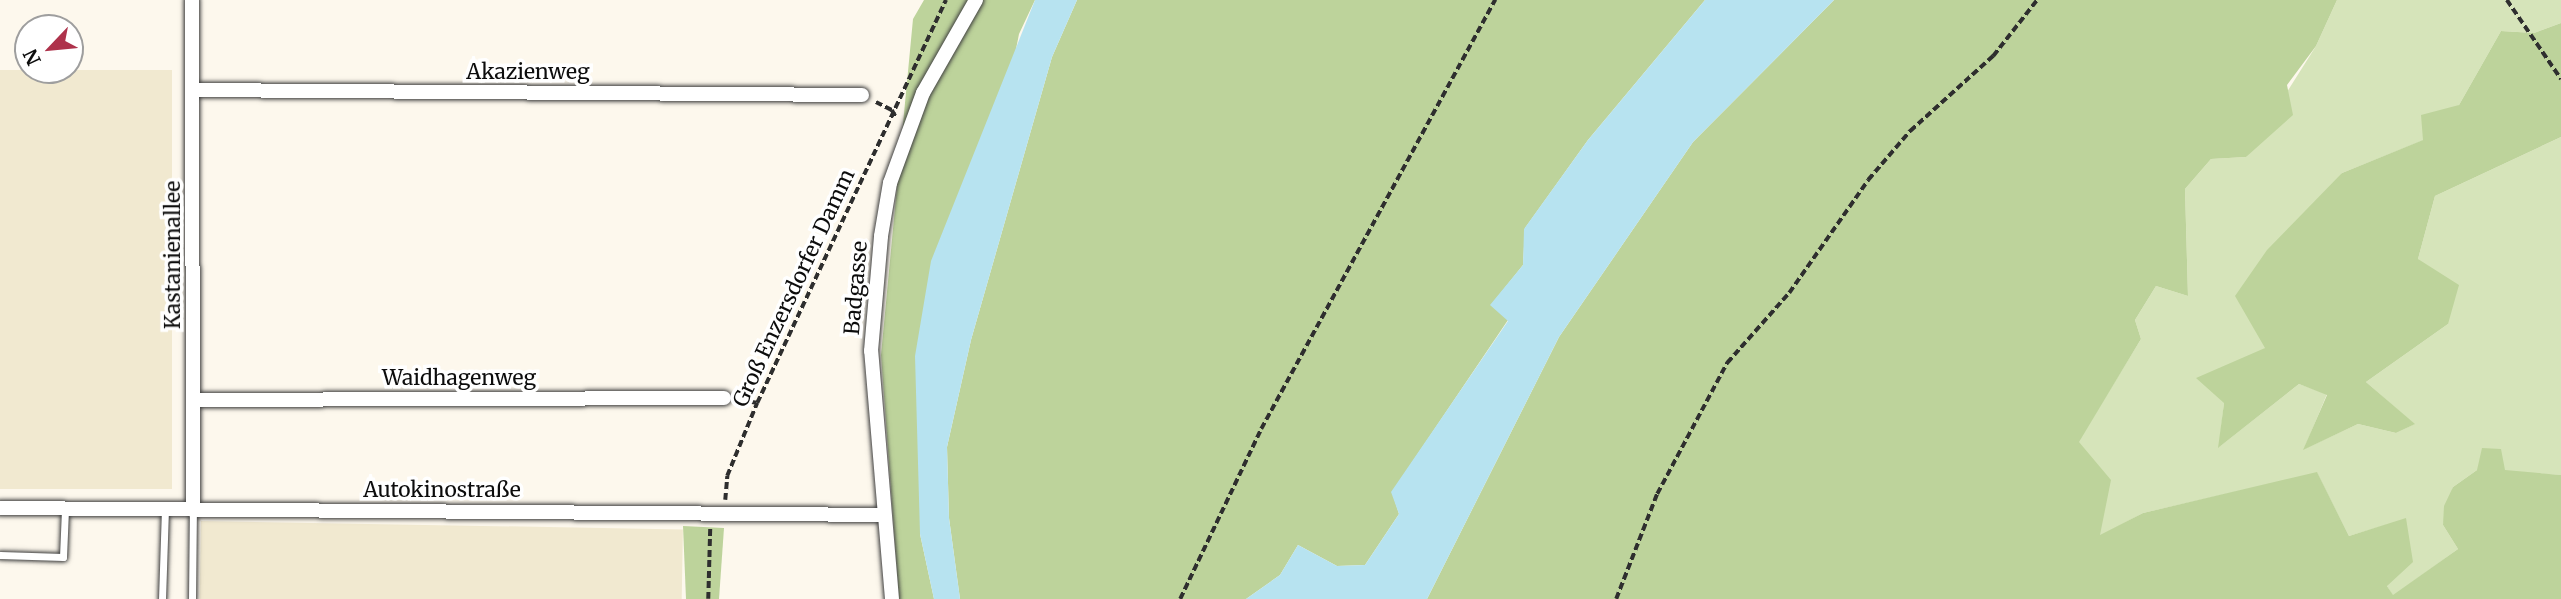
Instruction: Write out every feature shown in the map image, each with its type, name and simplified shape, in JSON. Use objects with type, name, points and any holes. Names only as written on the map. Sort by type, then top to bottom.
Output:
[{"type":"street","name":"Kastanienallee","points":[[192,0],[195,400],[193,510]]},
{"type":"street","name":"Badgasse","points":[[892,599],[883,515],[872,351],[881,236],[890,183],[923,93],[976,0]]},
{"type":"street","name":"Akazienweg","points":[[193,90],[862,95]]},
{"type":"street","name":"Waidhagenweg","points":[[195,400],[724,398]]},
{"type":"street","name":"Autokinostraße","points":[[0,508],[883,515]]},
{"type":"lane","points":[[0,555],[63,557],[65,509]]},
{"type":"lane","points":[[162,599],[165,510]]},
{"type":"lane","points":[[192,599],[193,510]]},
{"type":"path","name":"Groß Enzersdorfer Damm","points":[[708,599],[707,544],[757,403],[826,261],[892,110],[946,0]]},
{"type":"path","points":[[1180,599],[1261,429],[1495,0]]},
{"type":"path","points":[[1616,599],[1657,494],[1727,363],[1789,293],[1868,180],[1910,131],[1993,56],[2038,0]]},
{"type":"path","points":[[2507,0],[2561,79]]},
{"type":"path","points":[[862,95],[892,110],[906,136]]},
{"type":"shaded area","points":[[0,70],[14,70],[14,84],[84,84],[84,70],[172,70],[172,489],[0,489]]},
{"type":"shaded area","points":[[201,521],[683,529],[682,599],[200,599]]},
{"type":"green space","points":[[924,0],[1035,0],[1019,34],[920,534],[934,599],[899,599],[881,355],[913,19]]},
{"type":"green space","points":[[1077,0],[1705,0],[1588,140],[1525,228],[1523,265],[1491,305],[1508,320],[1392,492],[1399,514],[1365,565],[1337,566],[1298,545],[1280,575],[1246,599],[960,599],[949,518],[947,447],[971,340],[1052,57]]},
{"type":"green space","points":[[1834,0],[2337,0],[2316,46],[2287,85],[2293,115],[2246,157],[2211,159],[2185,189],[2188,296],[2156,286],[2135,320],[2141,339],[2079,442],[2111,480],[2100,535],[2143,513],[2317,472],[2349,536],[2406,518],[2413,562],[2387,586],[2393,595],[2458,549],[2443,525],[2444,506],[2453,487],[2477,470],[2482,448],[2501,449],[2505,470],[2561,475],[2561,599],[1427,599],[1559,337],[1693,142]]},
{"type":"green space","points":[[2337,0],[2561,0],[2561,23],[2534,33],[2501,31],[2459,105],[2424,140],[2342,173],[2265,348],[2224,403],[2219,447],[2299,384],[2327,394],[2304,449],[2358,424],[2396,433],[2414,424],[2366,382],[2448,324],[2418,259],[2435,196],[2561,137],[2561,475],[2477,470],[2453,487],[2443,525],[2458,549],[2393,596],[2387,586],[2406,519],[2349,536],[2317,473],[2143,513],[2100,536],[2078,442],[2141,339],[2135,320],[2156,286],[2188,296],[2185,189],[2211,159],[2246,157],[2316,46]]},
{"type":"green space","points":[[2561,23],[2561,137],[2435,196],[2418,259],[2459,285],[2448,324],[2366,382],[2415,424],[2396,433],[2358,424],[2303,450],[2327,395],[2299,384],[2218,448],[2224,403],[2196,378],[2265,348],[2235,296],[2267,250],[2342,173],[2423,140],[2421,115],[2459,105],[2501,31],[2534,33]]},
{"type":"green space","points":[[683,526],[724,528],[719,599],[686,599]]},
{"type":"water","points":[[1035,0],[1077,0],[1052,57],[971,340],[947,447],[949,518],[960,599],[934,599],[920,534],[915,356],[931,261]]},
{"type":"water","points":[[1705,0],[1834,0],[1693,142],[1559,337],[1427,599],[1246,599],[1280,575],[1298,545],[1337,566],[1365,565],[1399,514],[1391,492],[1508,321],[1490,305],[1523,265],[1524,229],[1588,140]]}]
